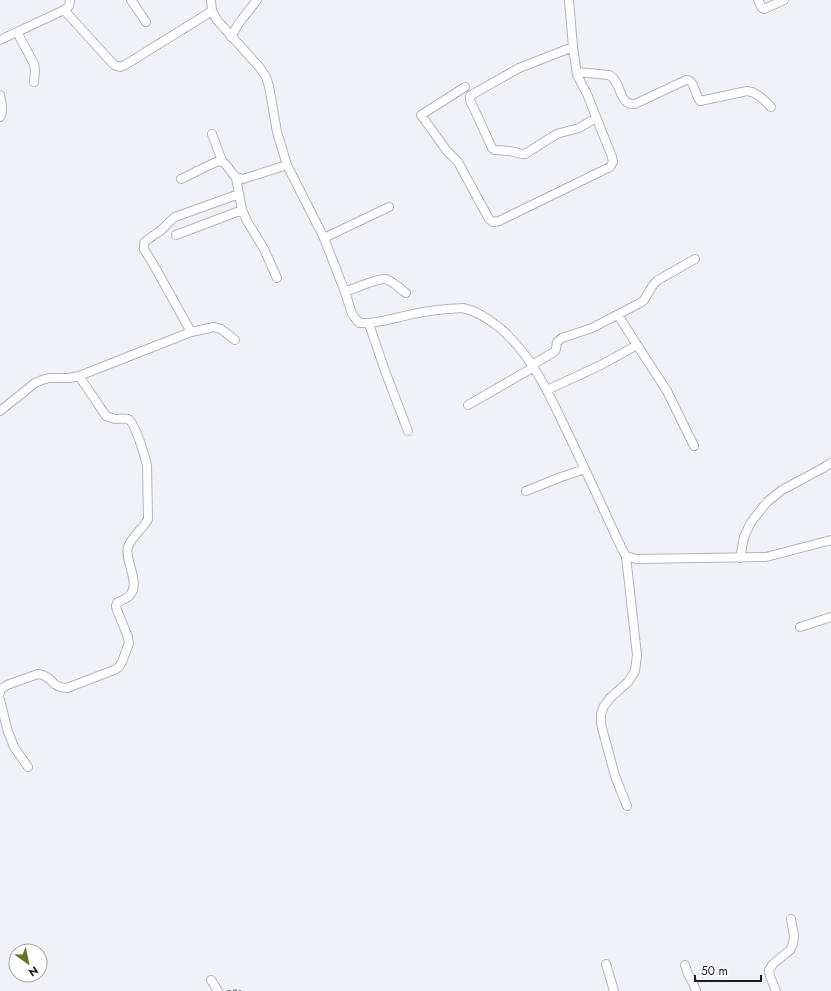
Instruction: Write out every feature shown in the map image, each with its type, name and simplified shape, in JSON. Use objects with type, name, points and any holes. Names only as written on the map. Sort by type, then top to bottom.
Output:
[{"type":"street","points":[[0,40],[64,10],[69,6],[70,0]]},
{"type":"street","points":[[131,0],[146,22]]},
{"type":"street","points":[[211,0],[212,11],[216,20],[260,68],[266,78],[269,86],[277,132],[286,165],[324,238],[352,314],[359,323],[369,324],[404,316],[462,308],[477,313],[490,319],[508,334],[524,353],[547,390],[626,556],[637,654],[635,671],[628,682],[610,698],[604,706],[601,714],[601,724],[615,776],[627,806]]},
{"type":"street","points":[[231,37],[239,23],[257,0]]},
{"type":"street","points":[[465,87],[421,115],[447,151],[458,162],[489,219],[493,222],[499,221],[610,167],[613,162],[612,157],[587,94],[576,72],[569,0]]},
{"type":"street","points":[[758,0],[764,9],[784,0]]},
{"type":"street","points":[[64,10],[114,65],[120,67],[212,11]]},
{"type":"street","points":[[17,32],[34,64],[34,82]]},
{"type":"street","points":[[573,47],[519,68],[472,94],[470,96],[470,100],[492,148],[495,150],[510,151],[519,154],[526,154],[555,135],[578,128],[596,118]]},
{"type":"street","points":[[576,72],[612,76],[624,99],[627,103],[631,104],[636,104],[686,80],[689,80],[700,100],[747,91],[757,94],[771,107]]},
{"type":"street","points":[[0,95],[2,109],[2,115],[0,116]]},
{"type":"street","points":[[212,134],[222,161],[227,164],[236,178],[242,210],[264,249],[277,278]]},
{"type":"street","points":[[181,179],[216,162],[222,161]]},
{"type":"street","points":[[236,178],[243,179],[286,165]]},
{"type":"street","points":[[191,332],[144,249],[144,243],[148,238],[161,231],[169,221],[175,217],[238,194]]},
{"type":"street","points":[[324,238],[389,207]]},
{"type":"street","points":[[176,235],[242,210]]},
{"type":"street","points":[[468,405],[554,352],[557,342],[562,338],[587,330],[640,303],[644,300],[653,285],[658,280],[695,259]]},
{"type":"street","points":[[345,292],[378,280],[385,279],[406,293]]},
{"type":"street","points":[[618,315],[667,391],[694,446]]},
{"type":"street","points":[[369,324],[408,431]]},
{"type":"street","points":[[0,411],[35,383],[42,380],[49,378],[69,378],[79,376],[191,332],[214,327],[221,329],[235,340]]},
{"type":"street","points":[[547,390],[601,365],[637,345]]},
{"type":"street","points":[[0,693],[1,689],[7,685],[38,674],[43,674],[56,686],[68,688],[107,673],[119,667],[129,643],[116,606],[117,603],[129,596],[132,591],[133,578],[128,556],[128,548],[148,519],[147,465],[133,424],[129,420],[123,418],[113,419],[106,416],[79,376]]},
{"type":"street","points":[[740,558],[744,537],[751,522],[767,502],[782,490],[831,463]]},
{"type":"street","points":[[526,491],[585,469]]},
{"type":"street","points":[[626,556],[636,559],[766,557],[831,540]]},
{"type":"street","points":[[800,627],[831,617]]},
{"type":"street","points":[[0,702],[8,732],[14,747],[28,767]]},
{"type":"street","points":[[776,991],[769,970],[773,964],[790,950],[793,944],[794,936],[791,919]]},
{"type":"street","points":[[606,964],[614,991]]},
{"type":"street","points":[[685,965],[696,991]]},
{"type":"street","points":[[211,980],[218,991]]},
{"type":"path","points":[[227,991],[241,991]]}]
